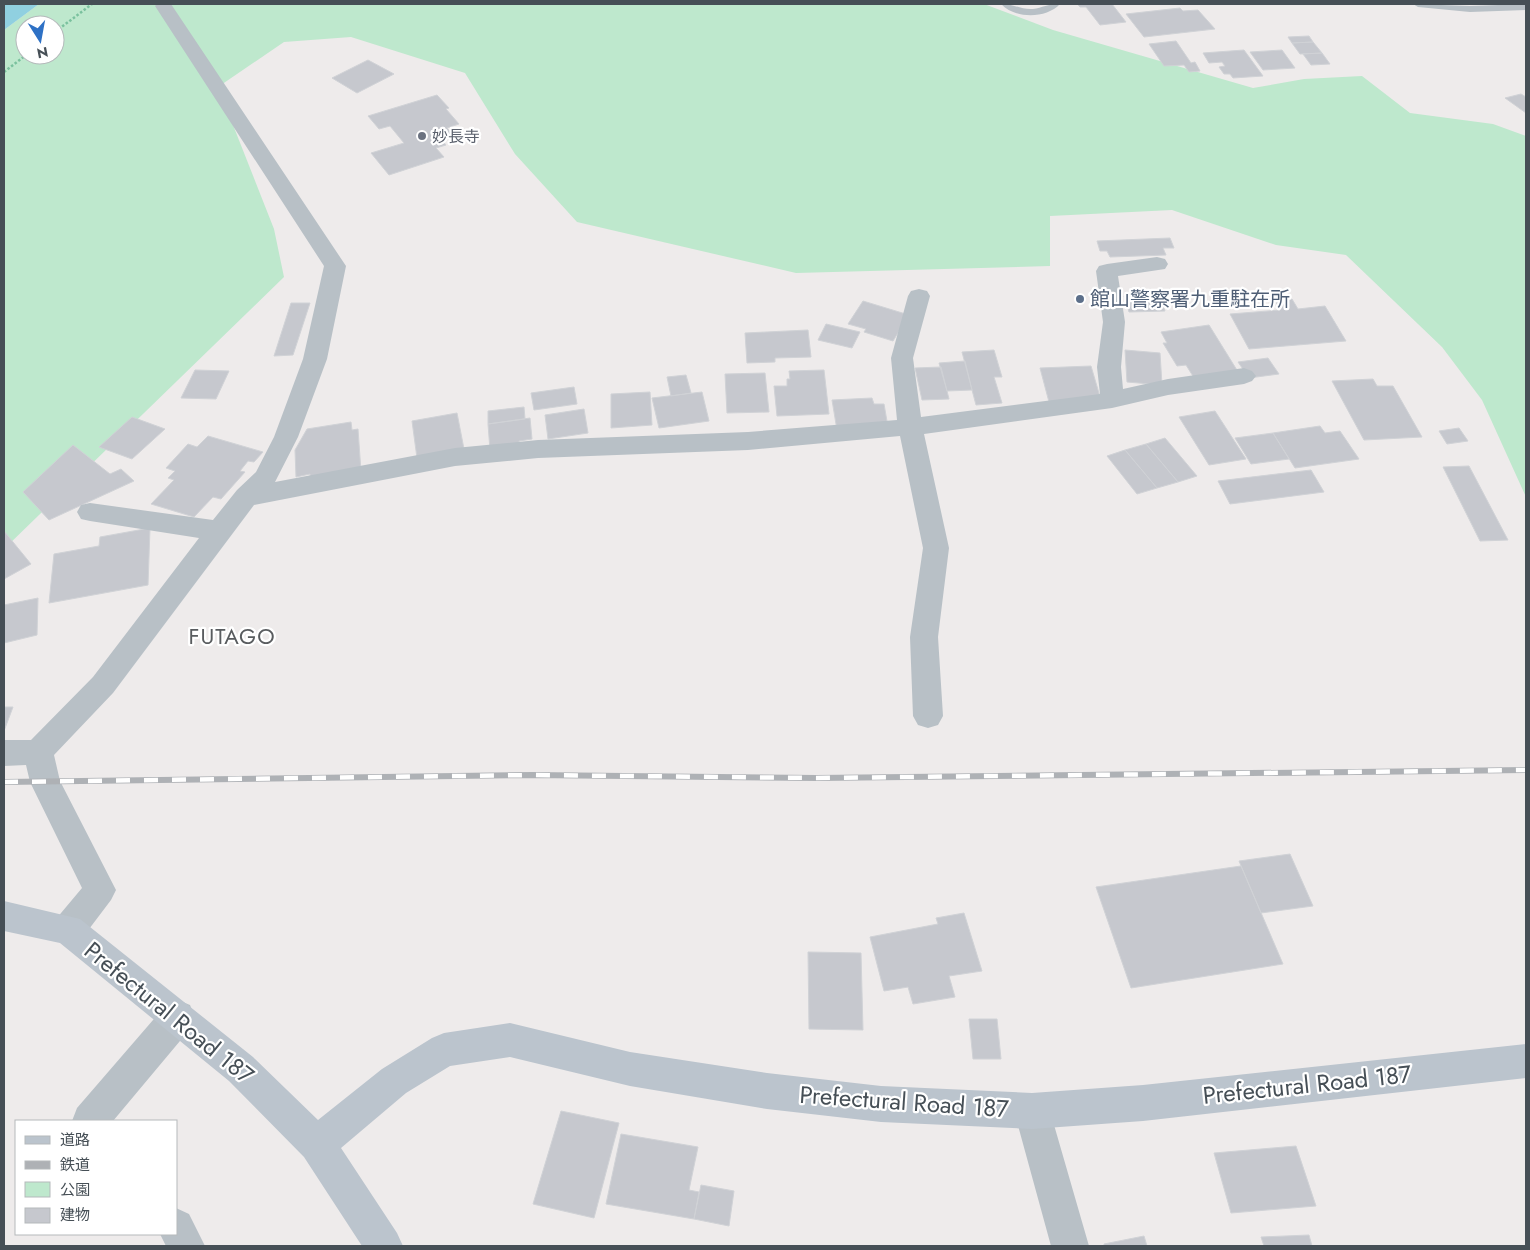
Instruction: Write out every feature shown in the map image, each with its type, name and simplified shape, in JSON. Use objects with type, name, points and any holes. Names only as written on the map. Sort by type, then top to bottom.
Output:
[{"type":"main road","name":"Prefectural Road 187","points":[[4,916],[68,930],[241,1069],[317,1144],[384,1246]]},
{"type":"main road","name":"Prefectural Road 187","points":[[317,1144],[394,1081],[444,1050],[510,1040],[630,1068],[767,1091],[880,1104],[961,1110],[1032,1111],[1143,1103],[1526,1061]]},
{"type":"street","points":[[4,753],[38,752],[103,685],[219,531],[246,497],[266,477],[286,437],[314,359],[335,266],[164,6]]},
{"type":"street","points":[[1112,400],[1109,367],[1114,322],[1107,271],[1157,264]]},
{"type":"street","points":[[919,296],[902,358],[910,427],[936,548],[924,637],[928,716]]},
{"type":"street","points":[[246,497],[455,457],[538,449],[748,440],[910,427],[1112,400],[1168,387],[1244,376]]},
{"type":"street","points":[[90,512],[219,531]]},
{"type":"street","points":[[38,752],[44,782],[100,890],[68,930]]},
{"type":"street","points":[[91,1120],[178,1017]]},
{"type":"street","points":[[1032,1111],[1070,1246]]},
{"type":"street","points":[[178,1231],[186,1246]]},
{"type":"lane","points":[[1006,4],[1017,10],[1038,13],[1055,4]]},
{"type":"lane","points":[[1418,4],[1470,9],[1526,7]]},
{"type":"path","points":[[65,24],[92,4]]},
{"type":"path","points":[[4,72],[15,64]]},
{"type":"green space","points":[[39,4],[984,4],[1053,30],[1253,88],[1304,79],[1362,76],[1410,113],[1493,124],[1526,136],[1526,497],[1482,400],[1442,347],[1346,255],[1276,245],[1172,210],[1050,216],[1050,266],[796,273],[577,222],[515,154],[465,73],[351,37],[284,42],[218,87],[274,229],[284,277],[4,549],[4,30],[15,22],[15,65],[65,65],[65,15],[24,15]]},
{"type":"water","points":[[4,4],[39,4],[24,15],[15,15],[15,22],[4,30]]},
{"type":"building","points":[[1077,4],[1112,4],[1126,22],[1100,25],[1086,7],[1080,7]]},
{"type":"building","points":[[1180,8],[1183,11],[1198,10],[1215,29],[1144,37],[1126,14]]},
{"type":"building","points":[[1309,36],[1313,42],[1292,43],[1288,37]]},
{"type":"building","points":[[1176,41],[1191,63],[1195,62],[1200,71],[1189,72],[1184,65],[1164,66],[1149,44]]},
{"type":"building","points":[[1313,42],[1322,53],[1300,54],[1292,43]]},
{"type":"building","points":[[1244,50],[1263,76],[1233,78],[1230,74],[1224,74],[1219,67],[1225,66],[1222,62],[1209,63],[1203,53]]},
{"type":"building","points":[[1282,50],[1295,68],[1263,70],[1250,52]]},
{"type":"building","points":[[1322,53],[1330,64],[1311,65],[1303,54]]},
{"type":"building","points":[[368,60],[394,74],[357,93],[332,78]]},
{"type":"building","points":[[1521,94],[1526,97],[1526,113],[1505,98]]},
{"type":"building","name":"妙長寺","points":[[437,95],[449,108],[446,109],[459,124],[447,128],[452,134],[440,138],[446,145],[436,148],[444,157],[389,175],[371,153],[404,143],[390,126],[379,129],[368,116]]},
{"type":"building","points":[[1170,238],[1174,248],[1163,248],[1166,255],[1110,257],[1107,251],[1100,251],[1097,241]]},
{"type":"building","points":[[1159,295],[1165,311],[1129,312],[1124,296]]},
{"type":"building","points":[[1292,299],[1298,309],[1325,306],[1346,341],[1249,349],[1230,314],[1280,310],[1275,300]]},
{"type":"building","points":[[863,301],[909,315],[893,341],[864,332],[866,329],[848,324]]},
{"type":"building","points":[[291,303],[310,303],[293,355],[274,356]]},
{"type":"building","points":[[826,324],[860,332],[852,348],[818,340]]},
{"type":"building","points":[[1209,325],[1240,375],[1196,381],[1186,365],[1177,366],[1163,343],[1167,343],[1161,332]]},
{"type":"building","points":[[808,330],[811,357],[775,358],[775,362],[747,363],[745,333]]},
{"type":"building","points":[[994,350],[1002,377],[994,377],[1002,403],[976,405],[962,352]]},
{"type":"building","points":[[1125,350],[1160,353],[1162,385],[1127,382]]},
{"type":"building","points":[[1268,358],[1279,374],[1249,378],[1238,362]]},
{"type":"building","points":[[965,361],[972,390],[947,391],[939,363]]},
{"type":"building","points":[[1091,366],[1101,400],[1049,402],[1040,368]]},
{"type":"building","points":[[941,367],[949,399],[922,400],[915,368]]},
{"type":"building","points":[[195,370],[229,371],[216,399],[181,398]]},
{"type":"building","points":[[824,370],[829,414],[777,416],[774,386],[787,386],[787,379],[790,379],[789,371]]},
{"type":"building","points":[[765,373],[769,412],[727,413],[725,374]]},
{"type":"building","points":[[686,375],[691,393],[671,396],[667,377]]},
{"type":"building","points":[[1373,379],[1377,386],[1393,386],[1422,437],[1364,440],[1332,381]]},
{"type":"building","points":[[574,387],[577,404],[534,410],[531,393]]},
{"type":"building","points":[[650,392],[652,425],[611,428],[611,394]]},
{"type":"building","points":[[702,392],[709,421],[659,428],[652,398]]},
{"type":"building","points":[[872,398],[874,404],[884,404],[888,427],[837,430],[832,400]]},
{"type":"building","points":[[524,407],[525,419],[488,424],[488,411]]},
{"type":"building","points":[[584,409],[588,433],[548,439],[545,415]]},
{"type":"building","points":[[1215,411],[1246,459],[1209,465],[1179,417]]},
{"type":"building","points":[[457,413],[464,449],[417,458],[412,421]]},
{"type":"building","points":[[132,417],[165,429],[132,459],[99,447]]},
{"type":"building","points":[[530,418],[532,439],[519,441],[519,446],[490,450],[488,424]]},
{"type":"building","points":[[351,422],[352,430],[358,429],[361,472],[311,481],[310,474],[296,477],[295,450],[307,429]]},
{"type":"building","points":[[1320,426],[1325,433],[1340,431],[1359,459],[1295,468],[1273,433]]},
{"type":"building","points":[[1459,428],[1468,441],[1447,444],[1439,431]]},
{"type":"building","points":[[1273,433],[1289,459],[1251,464],[1235,438]]},
{"type":"building","points":[[208,436],[263,452],[254,462],[248,461],[240,471],[245,472],[221,499],[213,497],[194,517],[151,504],[174,480],[168,478],[175,471],[166,468],[188,444],[197,447]]},
{"type":"building","points":[[1165,438],[1197,476],[1178,482],[1146,444]]},
{"type":"building","points":[[1146,444],[1178,482],[1157,488],[1125,450]]},
{"type":"building","points":[[73,445],[110,474],[121,469],[134,481],[49,520],[23,492]]},
{"type":"building","points":[[1125,450],[1157,488],[1137,494],[1107,456]]},
{"type":"building","points":[[1469,466],[1508,540],[1480,541],[1443,467]]},
{"type":"building","points":[[1311,470],[1324,492],[1230,504],[1218,481]]},
{"type":"building","points":[[150,528],[148,585],[49,603],[54,554],[99,546],[100,537]]},
{"type":"building","points":[[4,531],[31,564],[4,579]]},
{"type":"building","points":[[38,598],[37,635],[4,643],[4,605]]},
{"type":"building","points":[[4,707],[13,707],[4,731]]},
{"type":"building","points":[[1290,854],[1313,906],[1261,913],[1239,861]]},
{"type":"building","points":[[1241,866],[1283,964],[1131,988],[1096,887]]},
{"type":"building","points":[[964,913],[982,971],[949,976],[955,997],[913,1004],[908,987],[884,991],[870,937],[938,924],[936,918]]},
{"type":"building","points":[[808,952],[861,953],[863,1030],[809,1029]]},
{"type":"building","points":[[969,1019],[997,1019],[1001,1059],[973,1059]]},
{"type":"building","points":[[561,1111],[619,1123],[594,1218],[533,1204]]},
{"type":"building","points":[[621,1134],[698,1147],[689,1190],[699,1192],[694,1219],[606,1204]]},
{"type":"building","points":[[1296,1146],[1316,1206],[1231,1213],[1214,1153]]},
{"type":"building","points":[[701,1185],[734,1191],[729,1226],[694,1219]]},
{"type":"building","points":[[1309,1235],[1312,1246],[1264,1246],[1261,1237]]},
{"type":"building","points":[[1144,1236],[1147,1246],[1104,1246],[1104,1244]]},
{"type":"railway","points":[[4,782],[532,775],[817,778],[1526,770]]},
{"type":"place","name":"妙長寺","points":[[422,136]]},
{"type":"place","name":"館山警察署九重駐在所","points":[[1080,299]]},
{"type":"district","name":"FUTAGO","points":[[232,636]]}]
